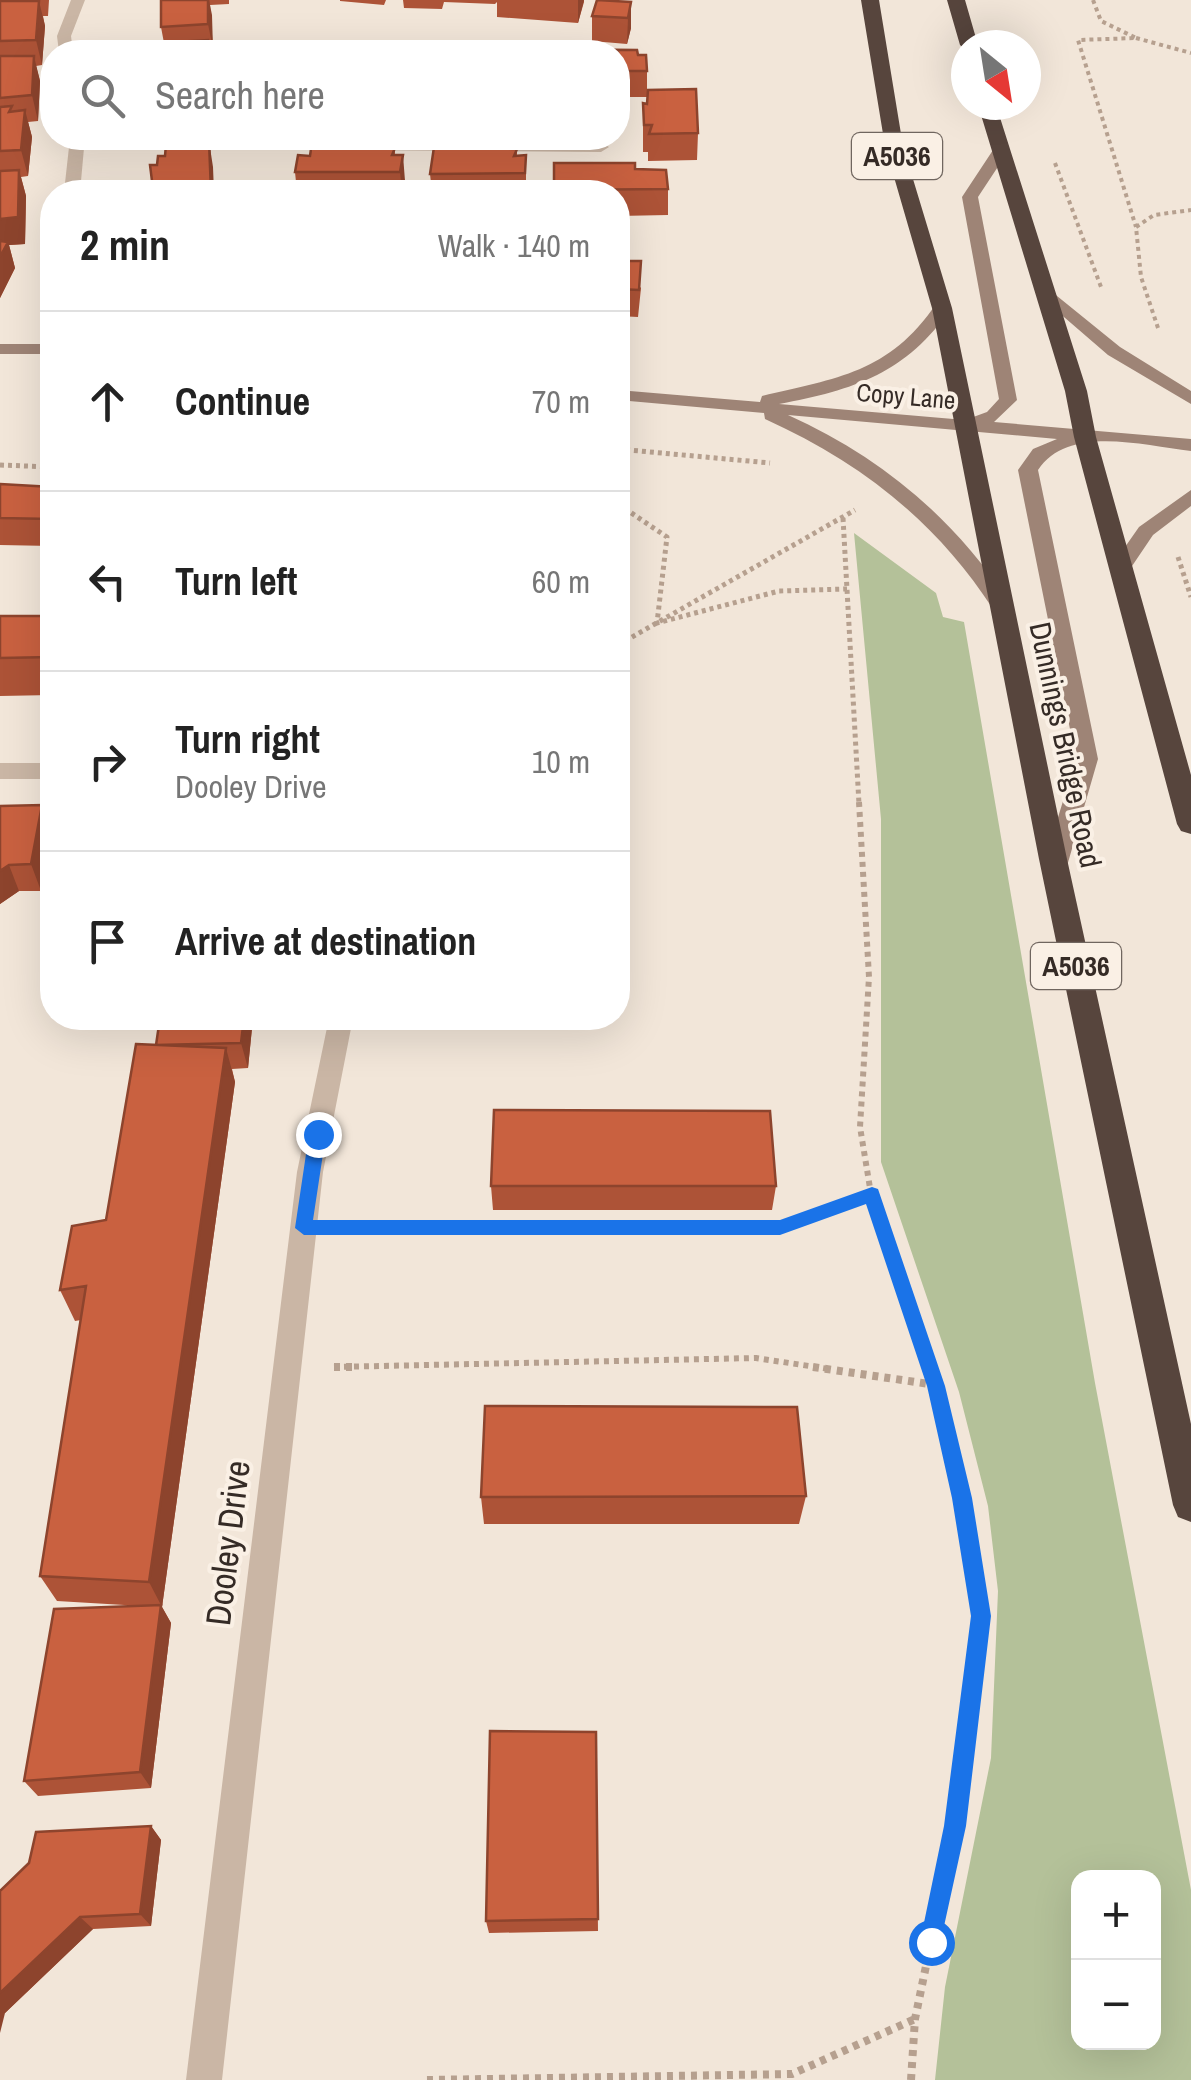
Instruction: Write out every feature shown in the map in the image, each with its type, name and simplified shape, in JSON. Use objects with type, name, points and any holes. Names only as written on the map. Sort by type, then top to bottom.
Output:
[{"type":"highway","name":"Dunnings Bridge Road","points":[[870,0],[894,146],[942,308],[1000,604],[1191,1504]]},
{"type":"highway","points":[[956,0],[965,30]]},
{"type":"highway","points":[[991,120],[1076,391],[1085,437],[1191,824]]},
{"type":"main road","points":[[964,426],[994,416],[1008,400],[970,197],[1000,150]]},
{"type":"main road","points":[[1042,288],[1114,351],[1191,399]]},
{"type":"main road","points":[[744,406],[864,377],[918,343],[942,308]]},
{"type":"main road","points":[[0,349],[40,349]]},
{"type":"main road","name":"Copy Lane","points":[[630,395],[1191,445]]},
{"type":"main road","points":[[744,406],[836,448],[897,490],[954,544],[1000,604]]},
{"type":"main road","points":[[1055,866],[1087,759],[1028,470],[1032,461],[1053,446],[1085,437]]},
{"type":"main road","points":[[1121,567],[1146,531],[1191,496]]},
{"type":"street","points":[[64,40],[78,0]]},
{"type":"street","points":[[73,180],[76,150]]},
{"type":"street","points":[[600,166],[601,150]]},
{"type":"street","points":[[0,771],[40,772]]},
{"type":"street","name":"Dooley Drive","points":[[204,2080],[310,1172],[339,1030]]},
{"type":"path","points":[[1093,0],[1101,22],[1136,38],[1191,53]]},
{"type":"path","points":[[1136,38],[1078,40],[1136,228],[1141,277],[1159,331]]},
{"type":"path","points":[[1052,158],[1106,299]]},
{"type":"path","points":[[1136,228],[1154,215],[1191,210]]},
{"type":"path","points":[[630,450],[782,464]]},
{"type":"path","points":[[0,465],[40,467]]},
{"type":"path","points":[[630,638],[856,509],[842,498]]},
{"type":"path","points":[[630,512],[667,538],[658,623]]},
{"type":"path","points":[[843,518],[869,977],[860,1127],[872,1194],[936,1386],[962,1498],[981,1616],[955,1826],[915,2018],[910,2080]]},
{"type":"path","points":[[1177,554],[1191,597]]},
{"type":"path","points":[[658,623],[779,591],[847,589]]},
{"type":"path","points":[[304,1228],[780,1227],[872,1194]]},
{"type":"path","points":[[287,1368],[756,1358],[936,1386]]},
{"type":"path","points":[[427,2080],[795,2077],[915,2018]]},
{"type":"green space","points":[[854,533],[936,593],[943,617],[964,622],[1095,1383],[1191,1890],[1191,2080],[935,2080],[945,1987],[991,1758],[998,1591],[988,1506],[959,1392],[881,1162],[881,819]]},
{"type":"building","points":[[161,0],[208,0],[208,24],[161,27]]},
{"type":"building","points":[[597,0],[631,2],[628,18],[592,16]]},
{"type":"building","points":[[0,1],[39,1],[36,40],[0,41]]},
{"type":"building","points":[[630,50],[646,55],[647,71],[630,71]]},
{"type":"building","points":[[0,56],[34,56],[32,95],[0,98]]},
{"type":"building","points":[[696,89],[698,133],[649,134],[652,125],[644,125],[643,103],[647,104],[648,90]]},
{"type":"building","points":[[12,106],[9,112],[25,110],[21,150],[0,151],[0,107]]},
{"type":"building","points":[[166,150],[209,150],[211,180],[152,180],[150,165],[157,165],[158,156],[165,156]]},
{"type":"building","points":[[311,150],[394,150],[392,155],[403,155],[400,172],[295,172],[298,155],[310,156]]},
{"type":"building","points":[[434,150],[517,150],[514,156],[526,155],[525,173],[430,174]]},
{"type":"building","points":[[554,163],[635,163],[635,169],[666,170],[668,189],[630,189],[630,180],[554,180]]},
{"type":"building","points":[[19,170],[18,217],[0,219],[0,171]]},
{"type":"building","points":[[0,241],[8,242],[0,257]]},
{"type":"building","points":[[630,261],[641,261],[639,290],[630,290]]},
{"type":"building","points":[[0,484],[40,486],[40,519],[0,518]]},
{"type":"building","points":[[0,616],[40,616],[40,657],[0,658]]},
{"type":"building","points":[[40,805],[31,864],[9,865],[0,871],[0,806]]},
{"type":"building","points":[[158,1030],[243,1030],[241,1043],[156,1045]]},
{"type":"building","points":[[136,1044],[226,1048],[149,1582],[40,1576],[86,1286],[60,1290],[72,1226],[106,1220]]},
{"type":"building","points":[[494,1110],[770,1111],[776,1186],[491,1186]]},
{"type":"building","points":[[485,1406],[797,1407],[806,1496],[481,1497]]},
{"type":"building","points":[[161,1605],[140,1772],[24,1781],[54,1609]]},
{"type":"building","points":[[490,1731],[596,1732],[598,1919],[486,1921]]},
{"type":"building","points":[[151,1826],[140,1914],[80,1917],[0,1993],[0,1891],[29,1863],[36,1832]]},
{"type":"route","points":[[318,1134],[304,1228],[780,1227],[872,1194],[936,1386],[962,1498],[981,1616],[955,1826],[931,1942]]}]
